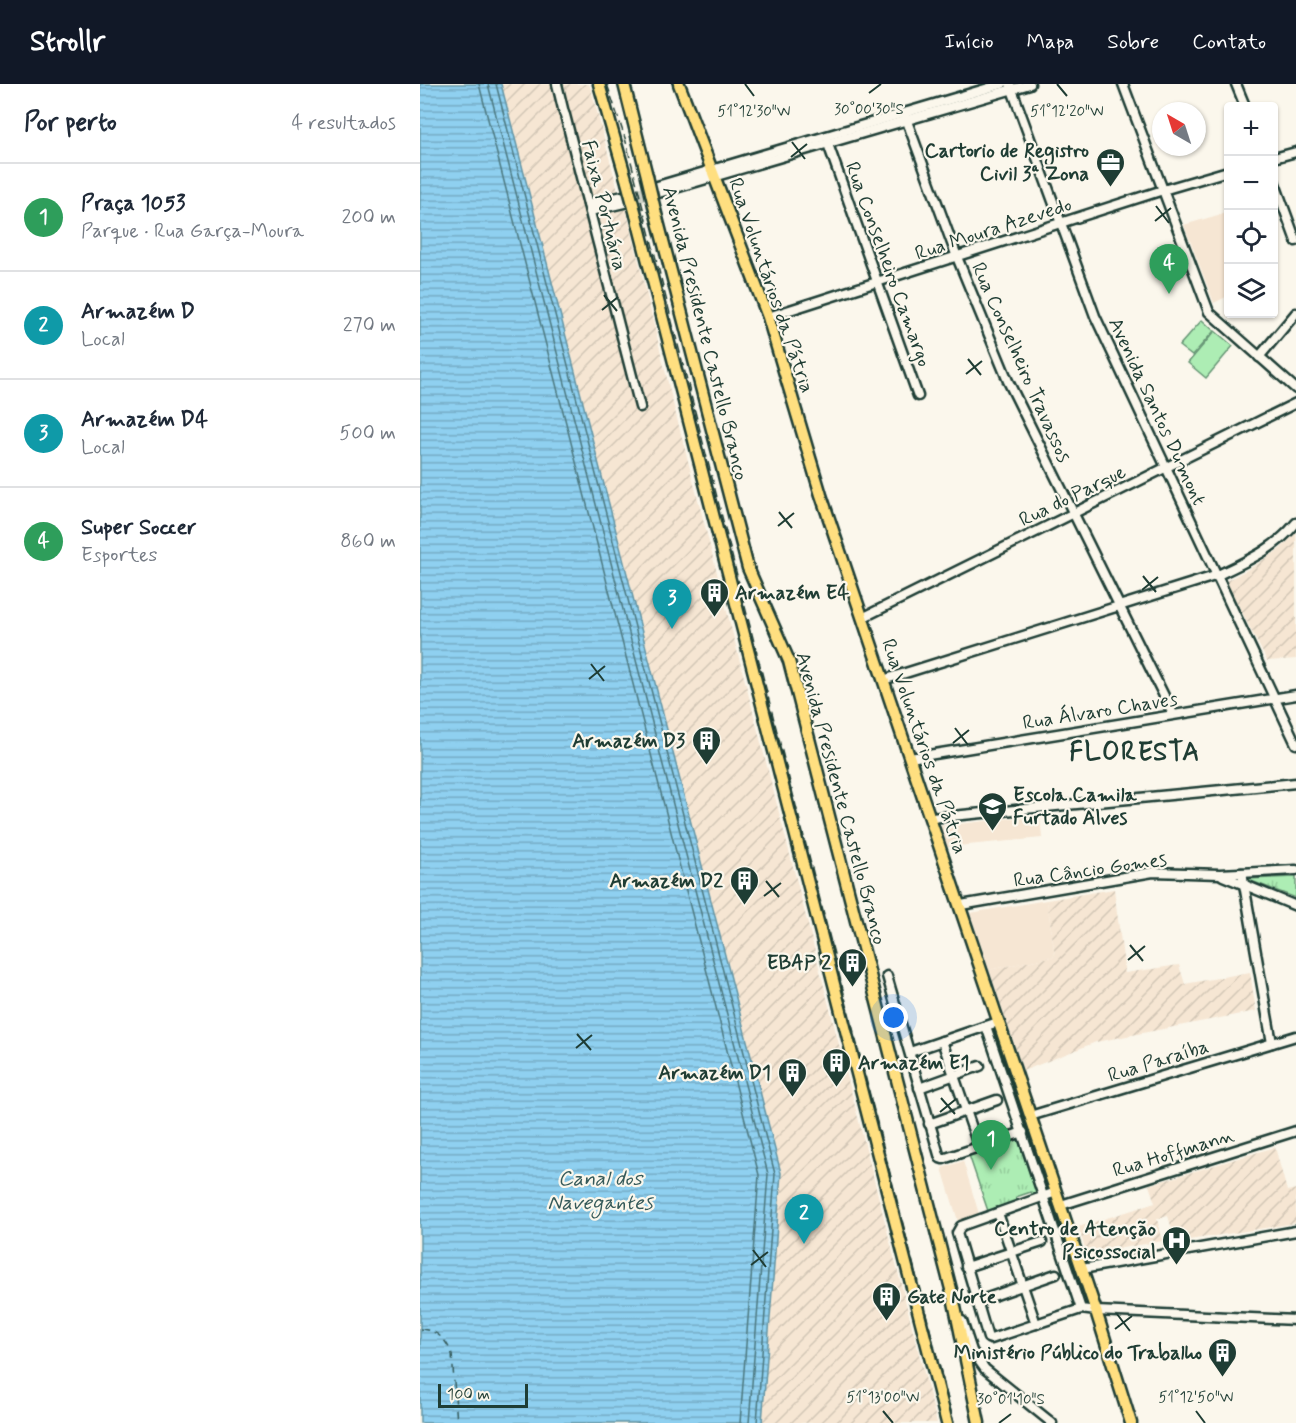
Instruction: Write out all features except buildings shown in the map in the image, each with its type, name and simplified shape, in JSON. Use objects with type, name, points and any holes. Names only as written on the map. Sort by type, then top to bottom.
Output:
[{"type":"main road","name":"Avenida Presidente Castello Branco","points":[[598,84],[636,215],[947,1423]]},
{"type":"main road","name":"Avenida Presidente Castello Branco","points":[[624,84],[748,568],[789,661],[953,1297],[979,1423]]},
{"type":"main road","name":"Rua Voluntários da Pátria","points":[[679,84],[768,317],[821,495],[961,905],[1131,1423]]},
{"type":"street","name":"Faixa Portuária","points":[[557,84],[640,407]]},
{"type":"street","points":[[655,191],[905,117],[1011,87],[1030,84]]},
{"type":"street","points":[[1123,84],[1209,312],[1296,389]]},
{"type":"street","points":[[1236,84],[1243,102]]},
{"type":"street","points":[[715,174],[828,144],[998,85]]},
{"type":"street","name":"Avenida Santos Dumont","points":[[1011,87],[1095,316],[1296,744]]},
{"type":"street","name":"Rua Conselheiro Travassos","points":[[905,117],[957,257],[1008,381],[1173,714]]},
{"type":"street","name":"Rua Conselheiro Camargo","points":[[828,144],[918,396]]},
{"type":"street","points":[[1278,157],[1296,152]]},
{"type":"street","name":"Rua Moura Azevedo","points":[[768,317],[1224,172]]},
{"type":"street","points":[[1278,192],[1296,241]]},
{"type":"street","points":[[589,208],[623,199]]},
{"type":"street","points":[[1259,357],[1296,314]]},
{"type":"street","name":"Rua do Parque","points":[[862,618],[1296,403]]},
{"type":"street","points":[[883,680],[1218,576],[1276,544],[1296,524]]},
{"type":"street","name":"Rua Álvaro Chaves","points":[[910,758],[1296,695]]},
{"type":"street","points":[[931,818],[1296,783]]},
{"type":"street","name":"Rua Câncio Gomes","points":[[961,905],[1153,872],[1220,874],[1296,870]]},
{"type":"street","points":[[1242,873],[1272,1043]]},
{"type":"street","points":[[1220,874],[1296,906]]},
{"type":"street","points":[[887,976],[940,1158],[979,1148],[1023,1132]]},
{"type":"street","points":[[910,1053],[998,1022]]},
{"type":"street","points":[[986,1026],[1081,1309]]},
{"type":"street","name":"Rua Paraíba","points":[[1030,1116],[1296,1036]]},
{"type":"street","points":[[942,1041],[979,1148]]},
{"type":"street","points":[[919,1088],[980,1066]]},
{"type":"street","points":[[929,1124],[997,1100]]},
{"type":"street","name":"Rua Hoffmann","points":[[1061,1205],[1296,1131]]},
{"type":"street","points":[[1056,1192],[958,1229],[957,1233],[976,1302],[988,1338],[991,1340],[1081,1309],[1296,1320]]},
{"type":"street","points":[[998,1213],[1036,1324]]},
{"type":"street","points":[[1082,1269],[1296,1231]]},
{"type":"street","points":[[966,1267],[1042,1242]]},
{"type":"street","points":[[976,1302],[1056,1274]]},
{"type":"street","points":[[953,1297],[977,1359],[985,1370],[1052,1423]]},
{"type":"shaded area","points":[[501,84],[589,84],[591,89],[618,191],[623,196],[672,399],[937,1423],[762,1423],[781,1173]]},
{"type":"shaded area","points":[[1224,213],[1224,298],[1214,303],[1184,225]]},
{"type":"shaded area","points":[[1296,533],[1296,659],[1267,661],[1226,581],[1280,549]]},
{"type":"shaded area","name":"Escola Camila Furtado Alves","points":[[1040,815],[1042,838],[947,847],[940,826]]},
{"type":"shaded area","points":[[1114,889],[1125,973],[1179,965],[1185,984],[1250,972],[1256,1011],[1096,1042],[1023,1071],[989,970],[1055,956],[1047,900]]},
{"type":"shaded area","points":[[1047,900],[1055,956],[989,970],[970,913]]},
{"type":"shaded area","points":[[1275,1147],[1287,1191],[1296,1189],[1296,1223],[1176,1242],[1168,1216],[1157,1219],[1163,1241],[1087,1254],[1078,1227],[1155,1203],[1149,1185]]},
{"type":"shaded area","points":[[963,1161],[979,1214],[958,1221],[942,1168]]},
{"type":"green space","points":[[1202,320],[1214,331],[1192,356],[1179,346]]},
{"type":"green space","points":[[1215,331],[1233,346],[1206,378],[1188,363]]},
{"type":"green space","points":[[1296,877],[1296,898],[1246,879]]},
{"type":"green space","points":[[1018,1139],[1037,1194],[1033,1196],[1031,1192],[1016,1197],[1017,1201],[988,1211],[969,1155]]},
{"type":"water","name":"Canal dos Navegantes","points":[[420,84],[501,84],[781,1173],[762,1423],[420,1423]]},
{"type":"ferry route","points":[[420,1329],[440,1336],[452,1354],[457,1423]]},
{"type":"tunnel","points":[[625,195],[653,188]]},
{"type":"tunnel","points":[[627,202],[655,194]]},
{"type":"railway","points":[[607,84],[625,138],[954,1423]]},
{"type":"place","name":"Cartorio de Registro Civil 3ª Zona","points":[[1110,188]]},
{"type":"place","name":"Super Soccer","points":[[1169,294]]},
{"type":"place","name":"Armazém E4","points":[[714,618]]},
{"type":"place","name":"Armazém D4","points":[[672,629]]},
{"type":"place","name":"Armazém D3","points":[[706,766]]},
{"type":"place","name":"Escola Camila Furtado Alves","points":[[992,832]]},
{"type":"place","name":"Armazém D2","points":[[744,906]]},
{"type":"place","name":"EBAP 2","points":[[852,988]]},
{"type":"place","name":"Armazém E1","points":[[837,1088]]},
{"type":"place","name":"Armazém D1","points":[[792,1098]]},
{"type":"place","name":"Praça 1053","points":[[991,1170]]},
{"type":"place","name":"Armazém D","points":[[804,1244]]},
{"type":"place","name":"Centro de Atenção Psicossocial","points":[[1177,1266]]},
{"type":"place","name":"Gate Norte","points":[[886,1322]]},
{"type":"place","name":"Ministério Público do Trabalho","points":[[1223,1378]]},
{"type":"district","name":"FLORESTA","points":[[1135,751]]}]
